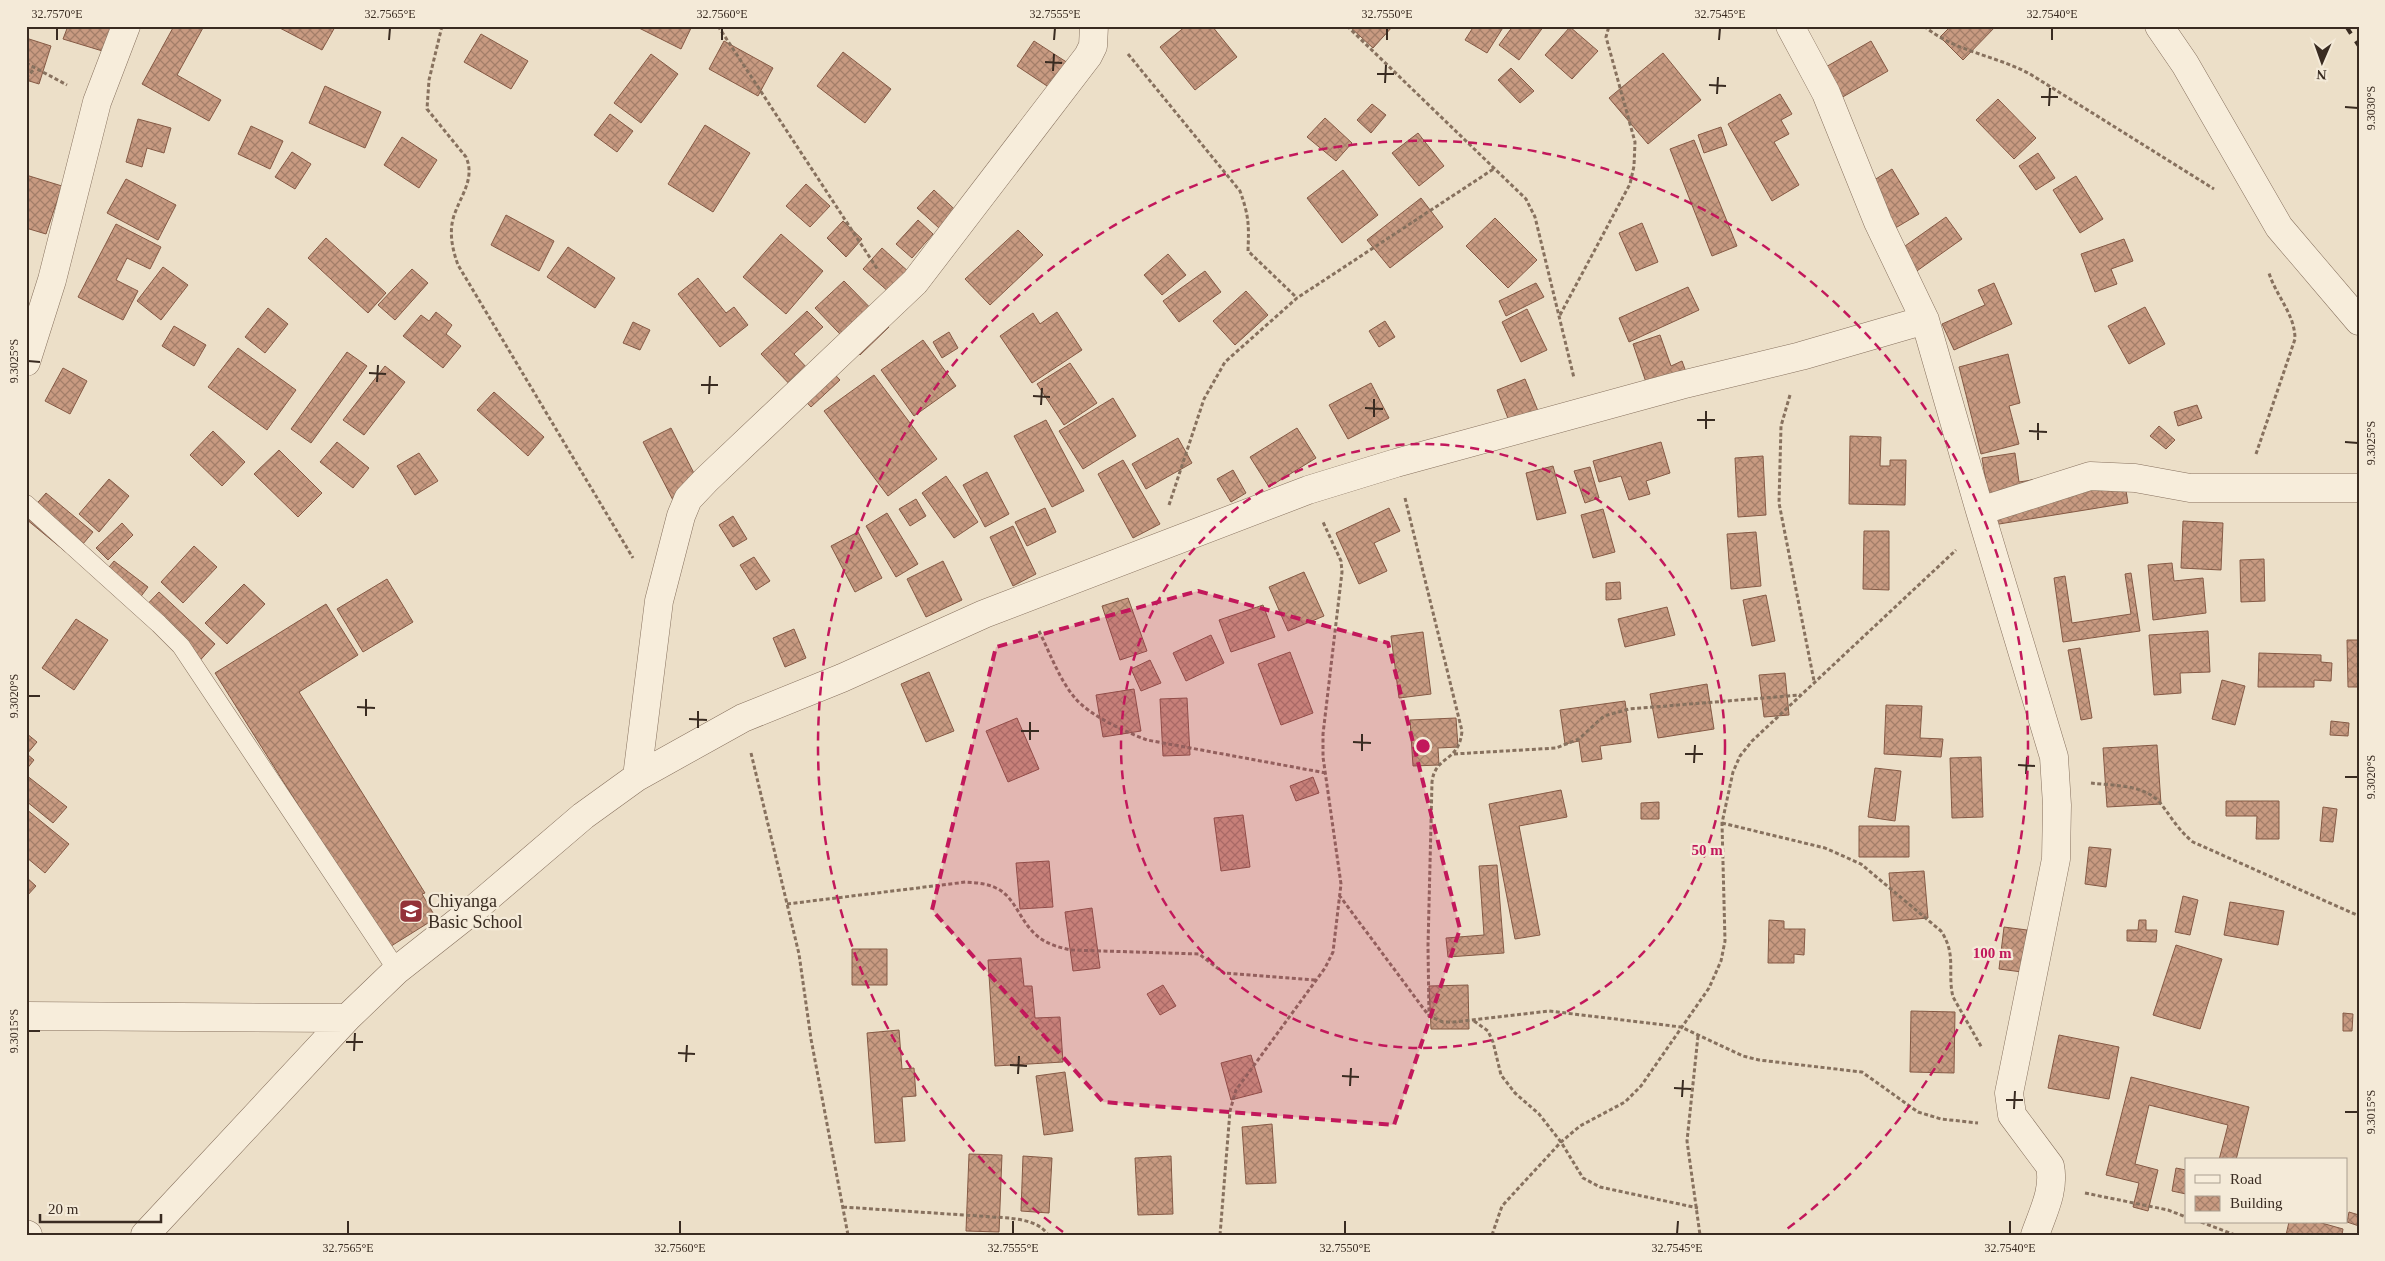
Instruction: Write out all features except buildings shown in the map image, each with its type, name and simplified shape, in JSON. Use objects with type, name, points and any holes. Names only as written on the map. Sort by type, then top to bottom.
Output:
[{"type":"street","points":[[26,362],[52,280],[78,182],[96,102],[126,26]]},
{"type":"street","points":[[637,777],[659,602],[680,516],[688,499],[720,466],[915,282],[1088,56],[1094,41],[1094,26]]},
{"type":"street","points":[[1790,26],[1826,93],[1878,222],[1926,320],[1982,517],[2054,757],[2058,805],[2056,859],[2009,1093],[2012,1115],[2019,1127],[2050,1166],[2052,1186],[2035,1235]]},
{"type":"street","points":[[2159,26],[2185,64],[2279,227],[2359,322]]},
{"type":"street","points":[[145,1235],[347,1018],[397,970],[473,910],[583,816],[637,777],[743,718],[842,678],[984,614],[1308,490],[1396,463],[1681,385],[1801,356],[1926,320]]},
{"type":"street","points":[[1982,517],[2090,476],[2135,478],[2190,488],[2359,488]]},
{"type":"street","points":[[26,1016],[347,1018]]},
{"type":"lane","points":[[26,504],[160,624],[181,646],[397,970]]},
{"type":"path","points":[[442,26],[429,80],[427,109],[466,157],[469,165],[470,176],[453,220],[452,237],[458,265],[659,602]]},
{"type":"path","points":[[718,26],[897,298]]},
{"type":"path","points":[[1347,26],[1526,199],[1535,217],[1582,413]]},
{"type":"path","points":[[1559,316],[1630,184],[1634,166],[1635,142],[1606,38],[1609,26]]},
{"type":"path","points":[[1924,26],[1934,34],[1963,50],[2000,59],[2030,74],[2222,194]]},
{"type":"path","points":[[1124,49],[1240,191],[1247,210],[1250,228],[1248,251],[1296,298]]},
{"type":"path","points":[[26,63],[96,102]]},
{"type":"path","points":[[26,78],[35,68]]},
{"type":"path","points":[[1154,548],[1204,399],[1224,362],[1296,298],[1495,168]]},
{"type":"path","points":[[2243,488],[2295,339],[2295,327],[2291,316],[2276,290],[2268,269]]},
{"type":"path","points":[[1801,356],[1782,426],[1779,503],[1814,682]]},
{"type":"path","points":[[1396,463],[1462,731],[1460,743],[1454,754],[1436,767],[1432,782],[1428,946],[1429,1016]]},
{"type":"path","points":[[1220,1235],[1231,1101],[1236,1090],[1316,980],[1330,960],[1333,952],[1340,884],[1339,864],[1322,734],[1342,572],[1340,561],[1308,490]]},
{"type":"path","points":[[1492,1235],[1502,1206],[1561,1142],[1580,1126],[1625,1102],[1634,1093],[1705,994],[1723,953],[1725,941],[1722,823],[1731,780],[1740,756],[1752,741],[1982,517]]},
{"type":"path","points":[[1023,599],[1065,684],[1087,710],[1148,740],[1326,773]]},
{"type":"path","points":[[1454,754],[1556,748],[1579,739],[1604,716],[1629,709],[1801,695]]},
{"type":"path","points":[[743,718],[799,954],[810,1039],[848,1235]]},
{"type":"path","points":[[2056,780],[2138,788],[2160,802],[2181,833],[2193,842],[2359,916]]},
{"type":"path","points":[[1722,823],[1825,848],[1861,864],[1941,931],[1948,941],[1951,952],[1951,987],[1953,997],[2009,1093]]},
{"type":"path","points":[[787,904],[966,882],[984,883],[997,888],[1008,896],[1033,932],[1058,948],[1198,954],[1224,973],[1316,980]]},
{"type":"path","points":[[1339,895],[1429,1016],[1444,1022],[1549,1011],[1681,1027],[1743,1056],[1759,1060],[1862,1072],[1918,1112],[1929,1116],[2019,1127]]},
{"type":"path","points":[[1474,1020],[1488,1031],[1493,1042],[1501,1075],[1515,1093],[1532,1106],[1561,1142],[1583,1178],[1600,1187],[1698,1208]]},
{"type":"path","points":[[1698,1036],[1687,1141],[1698,1208],[1700,1235]]},
{"type":"path","points":[[2052,1186],[2168,1210],[2185,1216]]},
{"type":"path","points":[[843,1207],[1009,1218],[1028,1221],[1045,1231],[1048,1235]]},
{"type":"path","points":[[2207,1224],[2235,1235]]},
{"type":"highlighted area","points":[[1198,591],[1388,643],[1460,929],[1394,1125],[1103,1102],[932,910],[996,647]]},
{"type":"railway","points":[[2346,26],[2359,46]]},
{"type":"place","name":"Chiyanga Basic School","points":[[411,911]]}]
